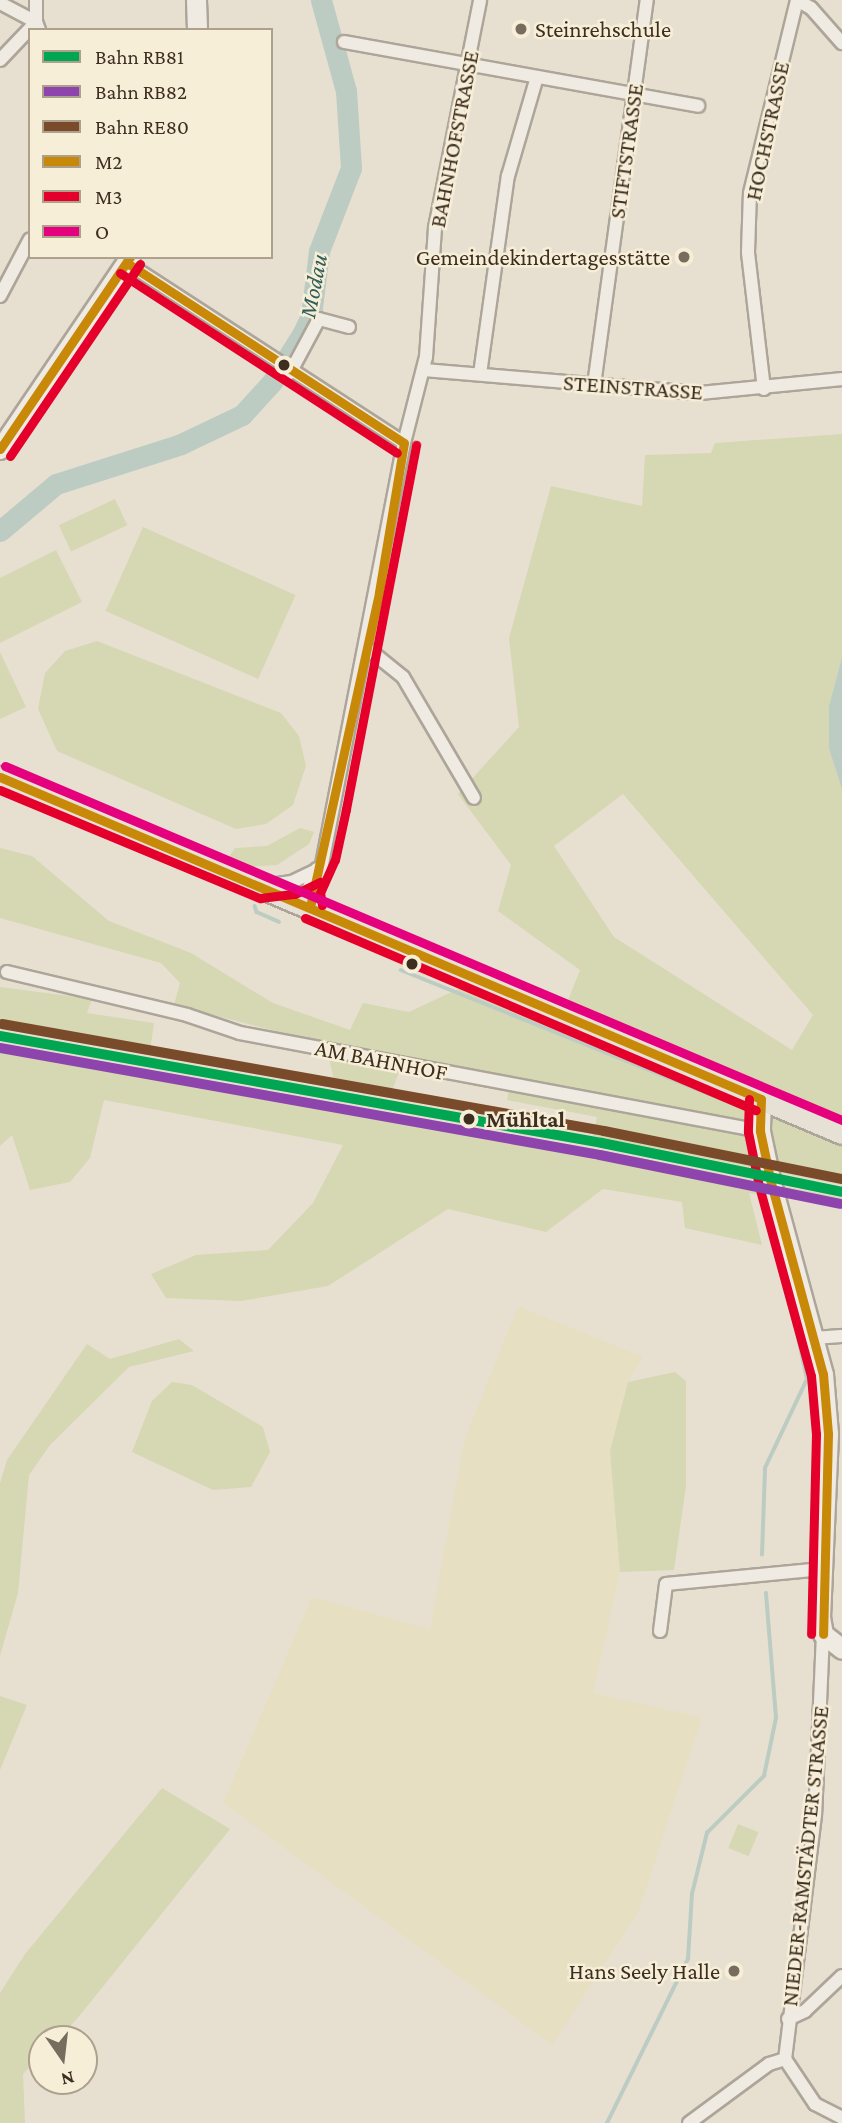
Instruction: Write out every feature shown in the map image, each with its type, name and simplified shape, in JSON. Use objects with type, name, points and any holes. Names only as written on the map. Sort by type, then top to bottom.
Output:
[{"type":"main road","points":[[0,777],[842,1133]]},
{"type":"street","points":[[36,0],[38,26]]},
{"type":"street","points":[[196,0],[197,28]]},
{"type":"street","name":"BAHNHOFSTRASSE","points":[[310,907],[367,648],[404,443],[424,370],[435,228],[480,0]]},
{"type":"street","name":"STIFTSTRASSE","points":[[594,385],[647,0]]},
{"type":"street","points":[[797,0],[811,8],[842,43]]},
{"type":"street","name":"HOCHSTRASSE","points":[[764,389],[748,251],[750,193],[797,0]]},
{"type":"street","points":[[0,3],[38,26]]},
{"type":"street","points":[[0,60],[28,35]]},
{"type":"street","points":[[344,42],[698,106]]},
{"type":"street","points":[[480,374],[508,176],[537,77]]},
{"type":"street","points":[[0,296],[28,243]]},
{"type":"street","points":[[0,449],[128,260],[290,373],[404,443]]},
{"type":"street","points":[[290,373],[319,319],[349,327]]},
{"type":"street","name":"STEINSTRASSE","points":[[424,370],[701,393],[764,389],[842,379]]},
{"type":"street","points":[[367,648],[403,677],[474,798]]},
{"type":"street","name":"BAHNHOFSTRASSE","points":[[310,907],[307,892],[323,856]]},
{"type":"street","points":[[263,886],[292,882],[316,871]]},
{"type":"street","name":"AM BAHNHOF","points":[[7,972],[187,1015],[240,1033],[760,1131]]},
{"type":"street","name":"NIEDER-RAMSTÄDTER STRASSE","points":[[761,1099],[760,1131],[822,1374],[828,1434],[815,1815],[785,2059]]},
{"type":"street","points":[[813,1338],[842,1336]]},
{"type":"street","points":[[660,1631],[666,1584],[822,1569]]},
{"type":"street","points":[[823,1634],[842,1649]]},
{"type":"street","points":[[789,2019],[805,2011],[842,1976]]},
{"type":"street","points":[[689,2123],[769,2064],[785,2059],[815,2104],[842,2118]]},
{"type":"shaded area","points":[[842,657],[842,789],[829,749],[829,706]]},
{"type":"shaded area","points":[[518,1306],[643,1357],[628,1382],[610,1451],[620,1572],[593,1693],[702,1717],[639,1911],[552,2045],[223,1803],[312,1597],[430,1629],[464,1441]]},
{"type":"green space","points":[[842,434],[842,657],[829,706],[829,749],[842,789],[842,1185],[593,1136],[597,1117],[507,1100],[511,1077],[405,1058],[392,1090],[334,1081],[326,1044],[174,1005],[180,983],[161,963],[0,918],[0,848],[32,856],[109,921],[191,953],[273,1003],[350,1030],[363,1003],[409,1012],[462,987],[559,1023],[580,970],[498,911],[511,865],[458,794],[519,727],[509,638],[551,486],[642,506],[645,455],[711,453],[715,443]],"holes":[[[623,794],[813,1015],[792,1050],[614,937],[554,846]]]},
{"type":"green space","points":[[115,499],[127,525],[71,551],[59,525]]},
{"type":"green space","points":[[143,527],[296,595],[258,679],[106,611]]},
{"type":"green space","points":[[56,550],[82,602],[0,643],[0,578]]},
{"type":"green space","points":[[97,641],[281,713],[299,736],[306,766],[293,805],[266,824],[236,829],[57,751],[38,709],[45,673],[65,651]]},
{"type":"green space","points":[[0,652],[26,707],[0,719]]},
{"type":"green space","points":[[300,828],[314,832],[309,844],[277,865],[248,867],[228,858],[235,848],[267,846]]},
{"type":"green space","points":[[0,987],[92,999],[87,1013],[154,1023],[150,1051],[0,1023]]},
{"type":"green space","points":[[0,1047],[636,1157],[842,1198],[842,1205],[749,1193],[762,1245],[685,1228],[682,1202],[603,1189],[546,1232],[448,1209],[328,1286],[241,1301],[166,1298],[151,1274],[196,1255],[268,1250],[313,1203],[343,1145],[104,1100],[90,1158],[70,1182],[30,1190],[12,1135],[0,1146]]},
{"type":"green space","points":[[179,1339],[194,1351],[129,1367],[50,1445],[29,1475],[18,1593],[0,1656],[0,1483],[7,1460],[87,1344],[110,1359]]},
{"type":"green space","points":[[675,1372],[686,1381],[686,1486],[674,1570],[620,1572],[610,1451],[628,1382]]},
{"type":"green space","points":[[172,1382],[192,1385],[263,1427],[270,1452],[251,1487],[213,1490],[132,1452],[152,1401]]},
{"type":"green space","points":[[0,1696],[27,1705],[0,1770]]},
{"type":"green space","points":[[162,1788],[230,1829],[71,2025],[28,2025],[28,2069],[23,2074],[25,2123],[0,2123],[0,1993],[25,1954]]},
{"type":"green space","points":[[738,1824],[758,1832],[749,1856],[728,1848]]},
{"type":"waterway","name":"Modau","points":[[0,531],[56,484],[181,444],[242,415],[272,382],[303,333],[311,316],[319,251],[351,168],[346,91],[321,0]]},
{"type":"waterway","points":[[255,906],[257,912],[279,922]]},
{"type":"waterway","points":[[401,970],[749,1110],[751,1121]]},
{"type":"waterway","points":[[758,1186],[765,1194]]},
{"type":"waterway","points":[[762,1555],[765,1468],[807,1379],[777,1241]]},
{"type":"waterway","points":[[607,2123],[688,1959],[692,1894],[707,1833],[764,1776],[776,1718],[766,1593]]},
{"type":"rail line","name":"RE80","points":[[2,1024],[604,1131],[842,1179]]},
{"type":"rail line","name":"RB81","points":[[0,1036],[602,1143],[842,1192]]},
{"type":"rail line","name":"RB82","points":[[0,1048],[600,1155],[840,1204]]},
{"type":"transit line","name":"M2","points":[[0,449],[129,259]]},
{"type":"transit line","name":"M2","points":[[127,263],[404,443]]},
{"type":"transit line","name":"M3","points":[[10,456],[140,264]]},
{"type":"transit line","name":"M3","points":[[120,273],[397,453]]},
{"type":"transit line","name":"M2","points":[[310,907],[379,592],[404,443]]},
{"type":"transit line","name":"M3","points":[[322,905],[320,893],[335,860],[346,809],[416,445]]},
{"type":"transit line","name":"O","points":[[5,766],[842,1120]]},
{"type":"transit line","name":"M2","points":[[0,777],[761,1099]]},
{"type":"transit line","name":"M3","points":[[0,790],[260,898],[295,894],[320,882]]},
{"type":"transit line","name":"M3","points":[[305,918],[756,1110]]},
{"type":"transit line","name":"M3","points":[[749,1099],[748,1132],[759,1186],[811,1376],[816,1434],[811,1634]]},
{"type":"transit line","name":"M2","points":[[761,1099],[760,1131],[771,1183],[823,1374],[828,1434],[823,1634]]},
{"type":"place","name":"Steinrehschule","points":[[521,29]]},
{"type":"place","name":"Gemeindekindertagesstätte","points":[[684,257]]},
{"type":"place","name":"Mühltal","points":[[469,1119]]},
{"type":"place","name":"Hans Seely Halle","points":[[734,1971]]}]
